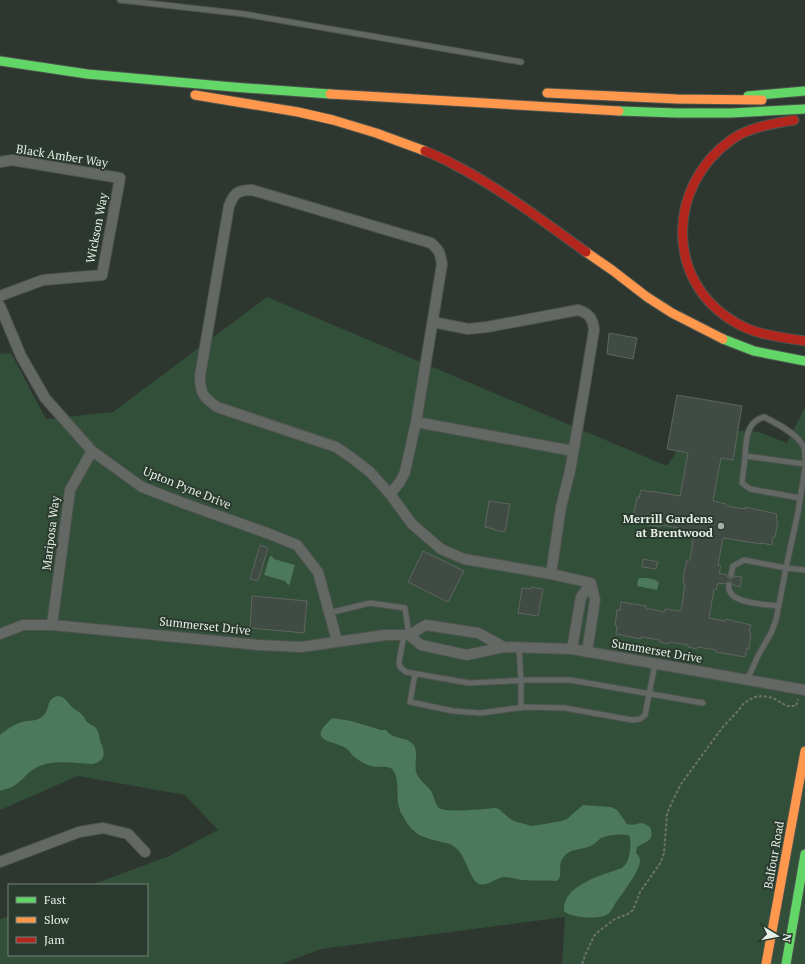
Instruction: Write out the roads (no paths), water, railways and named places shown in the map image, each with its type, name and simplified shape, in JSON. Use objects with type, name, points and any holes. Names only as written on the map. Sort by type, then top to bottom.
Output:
[{"type":"main road","points":[[0,61],[88,74],[233,87],[623,111],[731,113],[805,109]]},
{"type":"main road","points":[[88,74],[164,90]]},
{"type":"main road","points":[[712,99],[805,90]]},
{"type":"main road","points":[[538,93],[677,99],[766,100],[805,97]]},
{"type":"main road","points":[[186,94],[298,112],[333,120],[418,148],[452,163],[511,199],[647,297],[672,313],[727,341],[777,356],[805,361]]},
{"type":"main road","points":[[805,118],[760,126],[744,132],[722,148],[698,176],[691,189],[684,210],[682,246],[686,262],[698,288],[708,301],[720,312],[732,321],[747,329],[763,334],[805,341]]},
{"type":"main road","name":"Balfour Road","points":[[766,964],[805,751]]},
{"type":"main road","points":[[786,964],[805,854]]},
{"type":"street","name":"Black Amber Way","points":[[0,162],[12,160],[120,178]]},
{"type":"street","name":"Wickson Way","points":[[0,296],[43,280],[102,275],[120,178]]},
{"type":"street","points":[[390,494],[400,482],[405,472],[416,422],[442,264],[440,254],[431,243],[252,190],[242,190],[236,193],[229,206],[200,376],[202,393],[208,400],[217,407],[336,448],[352,458],[370,472],[390,494],[412,524],[441,549],[464,559],[551,574],[591,583]]},
{"type":"street","name":"Upton Pyne Drive","points":[[0,306],[21,356],[45,398],[92,451],[142,487],[297,545],[318,572],[337,642]]},
{"type":"street","points":[[433,322],[468,329],[487,327],[578,310],[585,312],[593,323],[594,330],[584,391],[570,471],[561,507],[551,574]]},
{"type":"street","points":[[416,422],[573,451]]},
{"type":"street","name":"Mariposa Way","points":[[52,624],[70,490],[92,451]]},
{"type":"street","points":[[572,649],[581,597],[591,583]]},
{"type":"street","points":[[587,652],[595,600],[591,583]]},
{"type":"street","points":[[579,609],[593,611]]},
{"type":"street","name":"Summerset Drive","points":[[0,634],[23,625],[52,624],[272,646],[301,647],[385,635],[407,635],[426,625],[478,633],[504,647]]},
{"type":"street","name":"Summerset Drive","points":[[407,635],[421,645],[467,655],[504,647],[572,649],[803,690]]},
{"type":"street","points":[[0,862],[79,832],[103,828],[128,834],[145,852]]},
{"type":"lane","points":[[120,0],[244,14],[522,62]]},
{"type":"lane","points":[[745,456],[805,463],[804,449],[796,437],[781,426],[764,417],[757,419],[749,429],[745,447],[742,482],[750,489],[800,498]]},
{"type":"lane","points":[[747,680],[758,654],[771,633],[776,620],[805,468]]},
{"type":"lane","points":[[731,576],[733,566],[744,560],[805,570]]},
{"type":"lane","points":[[729,585],[729,590],[732,596],[746,602],[778,606]]},
{"type":"lane","points":[[329,613],[370,603],[405,608],[407,635],[399,662],[400,667],[406,672],[469,683],[521,680],[570,680],[703,703]]},
{"type":"lane","points":[[519,647],[521,708]]},
{"type":"lane","points":[[415,674],[410,702],[453,711],[481,713],[521,708],[565,708],[632,720],[640,719],[645,715],[655,664]]},
{"type":"place","name":"Merrill Gardens at Brentwood","points":[[721,526]]}]
